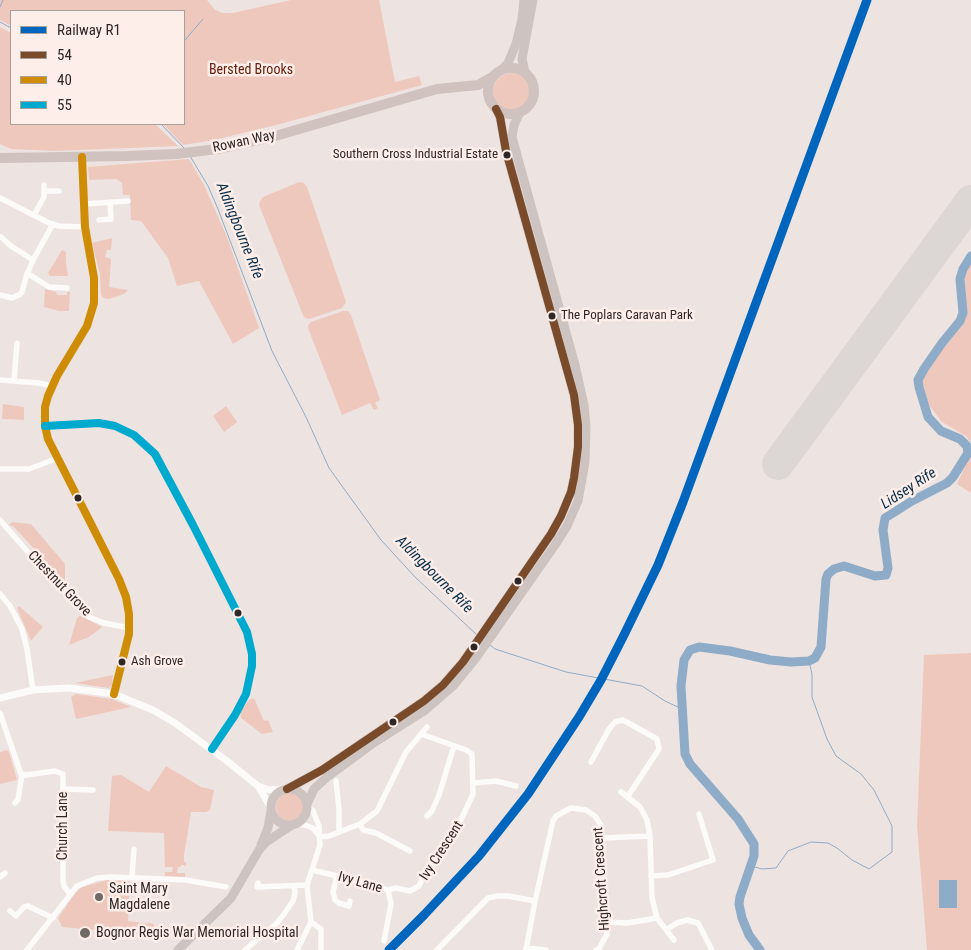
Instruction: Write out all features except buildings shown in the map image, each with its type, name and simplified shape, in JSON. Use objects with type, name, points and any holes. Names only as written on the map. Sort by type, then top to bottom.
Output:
[{"type":"highway","points":[[514,68],[525,72],[533,82],[534,96],[527,109],[508,114],[496,109],[490,100],[489,84],[492,77],[502,70],[514,68]]},
{"type":"highway","name":"Rowan Way","points":[[0,158],[198,152],[272,137],[437,89],[478,85],[492,77]]},
{"type":"highway","points":[[466,87],[479,92],[490,100]]},
{"type":"highway","name":"Rowan Way","points":[[0,151],[16,157]]},
{"type":"main road","points":[[502,70],[508,63],[516,44],[524,0]]},
{"type":"main road","points":[[525,72],[522,59],[532,0]]},
{"type":"main road","points":[[487,636],[562,516],[574,478],[578,447],[576,409],[571,380],[506,151],[500,117],[496,109]]},
{"type":"main road","points":[[259,850],[271,838],[304,818],[314,789],[327,777],[443,696],[454,685],[479,647],[555,545],[574,511],[581,489],[586,444],[586,426],[581,386],[512,137],[514,125],[520,112]]},
{"type":"main road","points":[[178,950],[231,898],[259,850],[268,828],[273,798],[285,789],[322,770],[428,698],[479,647]]},
{"type":"main road","points":[[285,789],[300,792],[304,795],[307,805]]},
{"type":"main road","points":[[271,810],[277,821],[281,824],[293,825]]},
{"type":"street","points":[[82,157],[85,227],[94,278],[94,303],[88,326],[52,386],[45,406],[45,426],[48,439],[126,597],[129,628],[114,694]]},
{"type":"street","points":[[34,215],[44,197],[44,188],[59,191]]},
{"type":"street","points":[[0,198],[53,224],[85,227]]},
{"type":"street","points":[[84,204],[128,201]]},
{"type":"street","points":[[99,220],[111,219],[110,202]]},
{"type":"street","points":[[0,295],[12,298],[22,292],[27,273],[53,224]]},
{"type":"street","points":[[1,237],[33,260]]},
{"type":"street","points":[[27,273],[48,287],[67,288]]},
{"type":"street","points":[[14,381],[16,343]]},
{"type":"street","points":[[0,380],[52,386]]},
{"type":"street","points":[[45,426],[99,423],[123,429],[139,438],[155,454],[171,483],[242,622],[251,649],[252,666],[246,694],[235,715],[212,749]]},
{"type":"street","points":[[0,470],[29,469],[58,458]]},
{"type":"street","name":"Chestnut Grove","points":[[0,520],[88,617],[104,623],[129,628]]},
{"type":"street","points":[[0,594],[14,613],[22,629],[27,649],[32,690]]},
{"type":"street","points":[[0,698],[32,690],[71,688],[114,694],[153,710],[175,723],[212,749],[258,786],[270,790],[285,789]]},
{"type":"street","points":[[0,713],[22,775],[18,799],[15,803]]},
{"type":"street","points":[[591,762],[609,729],[615,722],[623,720],[657,739],[659,749],[628,796]]},
{"type":"street","points":[[320,837],[329,836],[360,824],[377,811],[406,752],[427,727]]},
{"type":"street","points":[[421,734],[454,746],[439,795],[427,816]]},
{"type":"street","name":"Ivy Crescent","points":[[388,890],[396,888],[410,890],[419,886],[427,868],[454,837],[471,799],[474,783],[472,754],[454,746]]},
{"type":"street","name":"Church Lane","points":[[22,775],[58,771],[63,774],[63,880],[64,886],[70,894]]},
{"type":"street","points":[[336,781],[339,832]]},
{"type":"street","points":[[474,783],[496,781],[516,786]]},
{"type":"street","points":[[258,786],[271,810]]},
{"type":"street","points":[[64,789],[93,790]]},
{"type":"street","points":[[621,792],[628,796],[644,813],[650,836],[652,898],[657,918],[674,940]]},
{"type":"street","points":[[297,950],[311,922],[307,885],[319,852],[319,826],[314,811],[307,805]]},
{"type":"street","name":"Highcroft Crescent","points":[[526,949],[534,901],[552,821],[556,816],[571,808],[586,810],[601,825],[607,934],[601,949]]},
{"type":"street","points":[[651,876],[668,875],[713,860],[699,814]]},
{"type":"street","points":[[360,824],[363,830],[376,833],[410,851]]},
{"type":"street","points":[[293,825],[308,826],[314,829],[320,837]]},
{"type":"street","points":[[602,838],[650,836]]},
{"type":"street","points":[[132,877],[134,849]]},
{"type":"street","name":"Ivy Lane","points":[[312,870],[388,890],[391,904],[384,941]]},
{"type":"street","points":[[337,876],[333,892],[335,900],[339,904],[349,906],[350,901]]},
{"type":"street","points":[[27,950],[77,886],[97,878],[132,877],[186,880],[226,887]]},
{"type":"street","points":[[258,883],[257,887],[307,885]]},
{"type":"street","points":[[245,950],[277,923],[284,914],[293,901],[294,886]]},
{"type":"street","points":[[437,950],[488,898],[508,896],[534,901]]},
{"type":"street","points":[[10,911],[16,916],[24,907],[28,906],[53,918]]},
{"type":"street","points":[[606,922],[627,923],[657,918]]},
{"type":"street","points":[[666,930],[677,923],[687,920],[698,923],[712,950]]},
{"type":"street","points":[[311,922],[321,929],[321,950]]},
{"type":"street","points":[[526,949],[546,950]]},
{"type":"green space","name":"Bersted Brooks","points":[[0,0],[207,0],[214,9],[222,13],[233,13],[291,0],[379,0],[395,82],[419,76],[422,85],[280,124],[214,140],[183,145],[164,125],[185,125],[185,10],[10,10],[10,25],[0,20]]},
{"type":"green space","points":[[0,27],[10,32],[10,125],[156,125],[178,146],[55,151],[11,149],[0,144]]},
{"type":"green space","points":[[512,73],[526,78],[531,92],[526,106],[512,111],[498,106],[493,92],[498,78]]},
{"type":"green space","points":[[189,159],[204,185],[227,237],[259,328],[233,344],[199,281],[177,286],[168,258],[141,221],[131,220],[130,195],[123,195],[122,183],[116,179],[89,180],[88,167]]},
{"type":"green space","points":[[299,182],[304,183],[307,187],[346,302],[342,308],[309,319],[303,315],[259,205],[263,197]]},
{"type":"green space","points":[[112,238],[111,250],[107,250],[105,257],[111,259],[109,287],[128,290],[124,294],[109,299],[103,298],[101,294],[100,274],[92,243]]},
{"type":"green space","points":[[62,250],[66,252],[68,276],[50,276],[48,273]]},
{"type":"green space","points":[[971,262],[971,443],[966,436],[942,422],[929,405],[922,381],[929,366],[963,323],[965,313],[963,290],[967,266]]},
{"type":"green space","points":[[45,289],[56,292],[57,295],[67,295],[67,292],[70,292],[69,311],[59,311],[44,307]]},
{"type":"green space","points":[[348,311],[351,315],[380,400],[375,403],[378,408],[374,410],[370,403],[342,415],[308,328],[311,322]]},
{"type":"green space","points":[[3,404],[24,407],[24,420],[2,419]]},
{"type":"green space","points":[[226,406],[237,422],[224,432],[213,416]]},
{"type":"green space","points":[[971,453],[971,493],[957,484]]},
{"type":"green space","points":[[12,522],[31,524],[65,564],[65,585],[64,581],[13,526],[9,525]]},
{"type":"green space","points":[[19,606],[43,627],[31,641],[17,608]]},
{"type":"green space","points":[[80,615],[102,627],[89,637],[69,645],[77,618]]},
{"type":"green space","points":[[971,653],[971,950],[927,950],[917,826],[924,655]]},
{"type":"green space","points":[[113,675],[112,685],[109,688],[75,683]]},
{"type":"green space","points":[[76,694],[111,699],[131,707],[76,719],[71,697]]},
{"type":"green space","points":[[254,698],[264,721],[268,720],[273,732],[262,734],[241,718],[240,712],[249,700]]},
{"type":"green space","points":[[7,750],[17,780],[0,784],[0,752]]},
{"type":"green space","points":[[166,766],[201,787],[214,790],[210,810],[206,812],[191,812],[184,855],[186,867],[181,865],[178,867],[177,873],[185,873],[185,877],[165,876],[165,872],[172,872],[173,867],[165,867],[164,833],[108,831],[112,776],[121,775],[149,792]]},
{"type":"green space","points":[[290,793],[300,797],[304,807],[300,817],[290,821],[280,817],[276,807],[280,797]]},
{"type":"green space","points":[[107,880],[130,881],[128,921],[154,924],[150,935],[62,927],[58,918],[76,892],[82,887]]},
{"type":"water","points":[[939,880],[957,880],[957,908],[939,908]]},
{"type":"waterway","points":[[0,7],[3,0]]},
{"type":"waterway","points":[[185,40],[203,19]]},
{"type":"waterway","name":"Aldingbourne Rife","points":[[0,22],[10,27]]},
{"type":"waterway","name":"Aldingbourne Rife","points":[[162,125],[185,149]]},
{"type":"waterway","name":"Aldingbourne Rife","points":[[190,156],[208,186],[218,209],[272,351],[306,417],[329,468],[381,540],[415,577],[477,635]]},
{"type":"waterway","name":"Lidsey Rife","points":[[760,950],[749,935],[739,904],[754,856],[754,844],[738,819],[690,764],[685,754],[681,686],[684,660],[690,650],[699,647],[730,651],[770,660],[809,661],[815,658],[821,647],[826,579],[828,574],[834,569],[844,566],[875,576],[886,575],[888,568],[883,530],[885,518],[912,501],[947,483],[968,453],[967,446],[960,439],[941,431],[928,417],[918,380],[942,343],[960,321],[963,313],[960,279],[963,269],[971,256]]},
{"type":"waterway","name":"Aldingbourne Rife","points":[[490,645],[495,649],[566,672],[642,686],[665,701],[682,709]]},
{"type":"waterway","points":[[751,866],[762,869],[776,868],[788,851],[811,842],[828,843],[852,860],[869,869],[892,852],[892,826],[874,790],[861,774],[836,756],[827,739],[812,697],[812,674],[809,661]]},
{"type":"runway","points":[[778,464],[971,201]]},
{"type":"rail line","name":"R1","points":[[389,950],[479,856],[528,794],[579,717],[624,635],[658,565],[683,502],[867,0]]},
{"type":"transit line","name":"54","points":[[287,789],[322,770],[424,701],[443,685],[463,662],[551,534],[571,492],[578,447],[578,425],[574,395],[506,151],[500,117],[496,109]]},
{"type":"transit line","name":"40","points":[[82,157],[85,227],[94,278],[94,303],[87,326],[57,376],[48,396],[45,407],[45,426],[48,439],[119,579],[126,597],[129,614],[129,634],[114,694]]},
{"type":"transit line","name":"55","points":[[45,426],[99,423],[115,426],[134,435],[155,454],[193,525],[247,632],[252,654],[252,666],[246,694],[235,715],[212,749]]},
{"type":"place","name":"Southern Cross Industrial Estate","points":[[507,155]]},
{"type":"place","name":"The Poplars Caravan Park","points":[[552,316]]},
{"type":"place","name":"Ash Grove","points":[[122,662]]},
{"type":"place","name":"Saint Mary Magdalene","points":[[99,897]]},
{"type":"place","name":"Bognor Regis War Memorial Hospital","points":[[85,933]]}]
